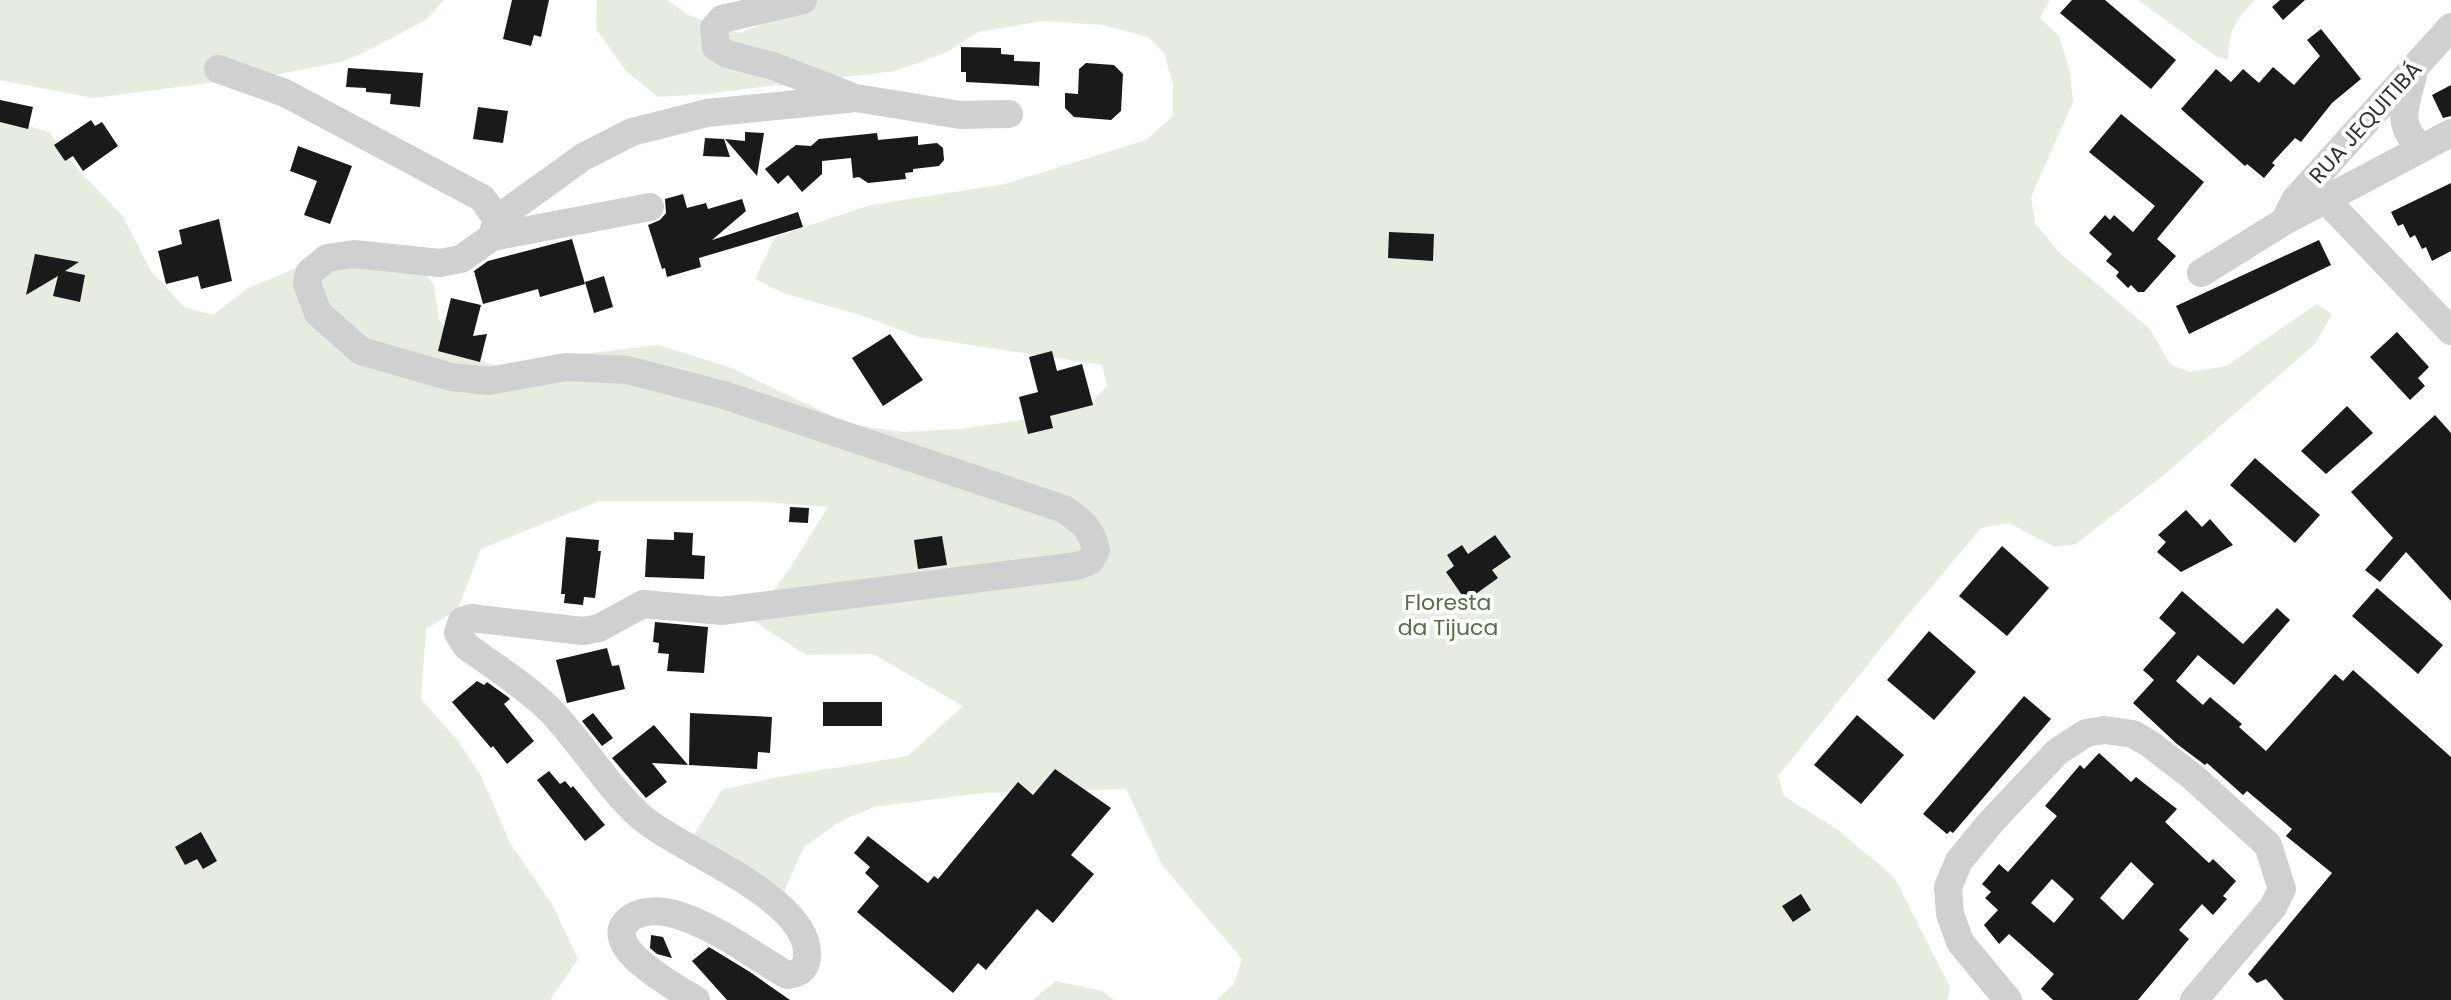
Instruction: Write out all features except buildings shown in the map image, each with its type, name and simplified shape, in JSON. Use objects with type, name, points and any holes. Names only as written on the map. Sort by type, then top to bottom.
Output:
[{"type":"street","points":[[803,0],[722,19],[714,28],[716,47],[727,54],[773,66],[856,98],[960,115],[1009,114]]},
{"type":"street","name":"RUA JEQUITIBÁ","points":[[2285,221],[2295,200],[2451,27]]},
{"type":"street","points":[[218,69],[285,93],[482,198],[495,228]]},
{"type":"street","points":[[2414,70],[2403,121],[2406,131],[2421,148]]},
{"type":"street","points":[[696,1000],[632,957],[623,935],[626,923],[635,915],[651,911],[671,913],[697,922],[787,975],[796,974],[804,968],[807,955],[803,936],[783,908],[765,893],[684,847],[641,816],[548,708],[466,646],[458,633],[462,621],[471,618],[583,631],[599,628],[643,604],[698,610],[737,609],[1077,566],[1090,561],[1096,550],[1094,539],[1085,523],[1064,509],[724,395],[627,370],[566,367],[489,381],[451,377],[361,351],[318,313],[307,284],[309,273],[327,258],[354,254],[440,263],[461,259],[583,157],[632,132],[707,113],[856,98]]},
{"type":"street","points":[[2201,273],[2285,221],[2451,133]]},
{"type":"street","points":[[2326,200],[2451,331]]},
{"type":"street","points":[[495,228],[650,207]]},
{"type":"street","points":[[2008,1000],[1960,942],[1950,914],[1948,887],[1959,861],[2057,752],[2086,733],[2104,730],[2133,734],[2194,778],[2268,845],[2277,867],[2282,889],[2273,907],[2194,1000]]},
{"type":"green space","points":[[0,0],[444,0],[424,21],[341,62],[280,74],[93,98],[0,80]]},
{"type":"green space","name":"Floresta da Tijuca","points":[[597,0],[667,0],[688,15],[739,33],[797,11],[805,0],[2050,0],[2040,18],[2059,36],[2070,72],[2073,102],[2031,197],[2035,223],[2059,252],[2150,329],[2170,364],[2189,372],[2226,366],[2317,304],[2332,314],[2315,344],[2165,474],[2076,544],[2054,547],[2009,523],[1981,528],[1778,776],[1784,796],[1838,830],[1894,877],[1950,987],[1948,1000],[1217,1000],[1234,984],[1242,959],[1162,865],[1126,789],[982,793],[874,807],[839,822],[804,847],[782,896],[692,838],[722,790],[773,778],[908,756],[963,706],[873,654],[806,655],[752,620],[788,571],[828,507],[753,501],[599,501],[481,549],[458,609],[426,629],[421,699],[458,741],[481,776],[510,843],[552,904],[578,959],[550,1000],[0,1000],[0,117],[49,132],[81,173],[122,215],[151,271],[184,307],[213,315],[248,288],[299,267],[416,260],[434,285],[439,320],[463,355],[512,371],[546,358],[659,345],[731,368],[849,424],[903,432],[959,429],[1045,417],[1090,403],[1107,386],[1102,365],[919,337],[860,315],[783,293],[755,279],[775,237],[871,205],[1005,184],[1146,140],[1173,116],[1173,84],[1164,53],[1148,37],[1102,25],[1043,21],[978,32],[945,53],[895,71],[658,97],[626,71],[596,29]]},
{"type":"green space","points":[[2138,0],[2255,0],[2234,27],[2228,60],[2217,57]]},
{"type":"green space","points":[[1056,981],[1102,991],[1114,1000],[1033,1000]]}]
